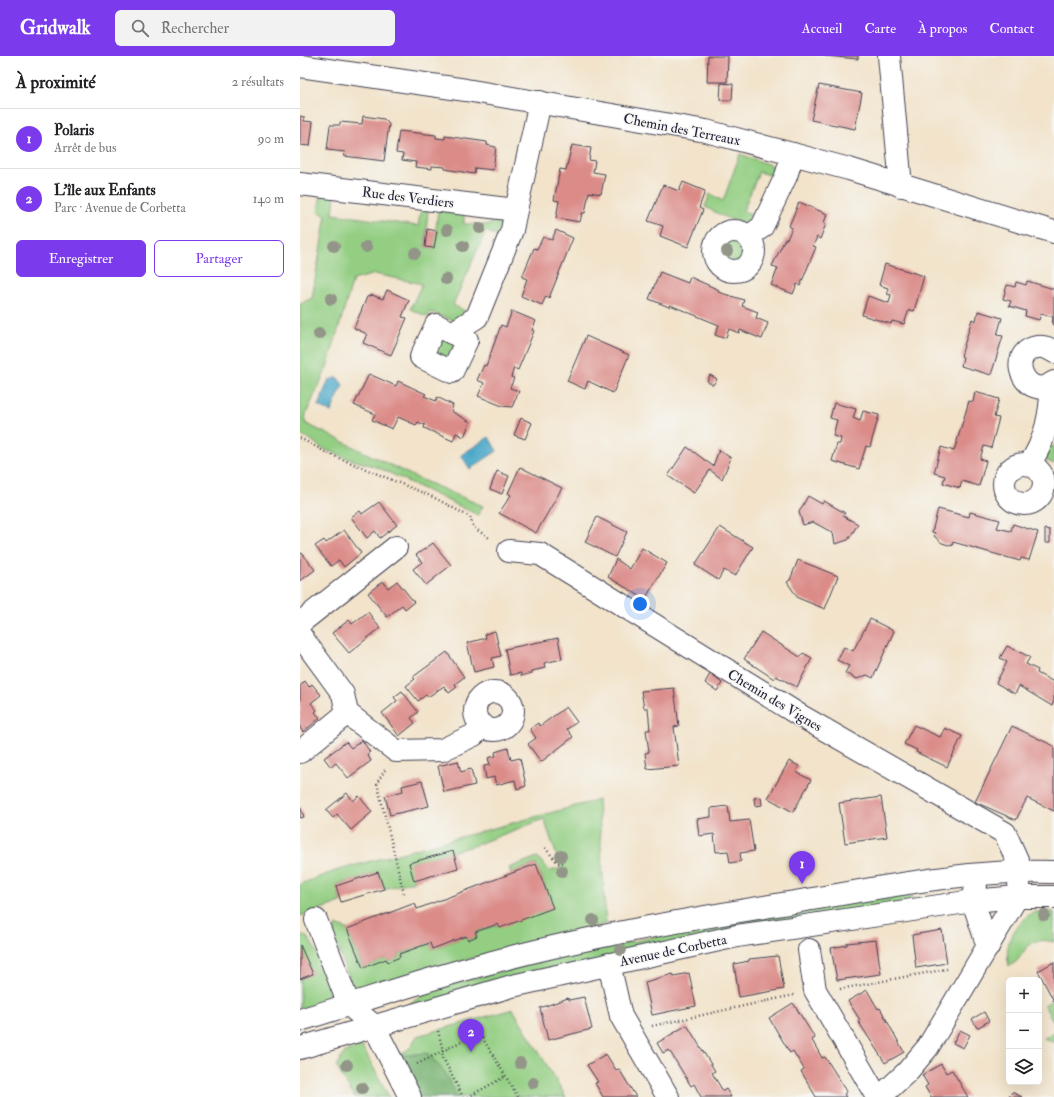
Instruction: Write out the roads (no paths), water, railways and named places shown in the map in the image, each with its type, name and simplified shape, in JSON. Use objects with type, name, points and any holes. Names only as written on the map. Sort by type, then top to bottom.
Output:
[{"type":"street","points":[[889,56],[901,186]]},
{"type":"street","name":"Chemin des Terreaux","points":[[300,66],[540,102],[706,131],[849,169],[1054,232]]},
{"type":"street","points":[[452,333],[477,318],[512,230],[540,102]]},
{"type":"street","points":[[748,237],[762,227],[786,176],[793,154]]},
{"type":"street","name":"Rue des Verdiers","points":[[300,184],[516,210]]},
{"type":"street","points":[[1029,464],[1036,455],[1049,431],[1053,383],[1038,387],[1031,385],[1022,375],[1021,362],[1027,351],[1033,348],[1046,347],[1054,352]]},
{"type":"street","points":[[300,623],[396,547]]},
{"type":"street","name":"Chemin des Vignes","points":[[509,551],[540,554],[801,716],[1005,833],[1022,871]]},
{"type":"street","points":[[300,636],[343,694],[347,713],[396,751],[442,750],[474,735],[483,726]]},
{"type":"street","points":[[300,752],[347,713]]},
{"type":"street","points":[[880,1097],[908,1072],[928,1047],[1017,897],[1022,871]]},
{"type":"street","name":"Avenue de Corbetta","points":[[300,1020],[489,963],[600,937],[711,916],[912,882],[1022,871],[1054,872]]},
{"type":"street","points":[[979,875],[972,901],[988,947]]},
{"type":"street","name":"Avenue de Corbetta","points":[[300,1048],[512,986],[737,936],[972,901],[1017,897],[1054,897]]},
{"type":"street","points":[[316,920],[349,1005],[374,1026],[410,1097]]},
{"type":"street","points":[[809,950],[815,990],[877,1097]]},
{"type":"street","points":[[609,964],[621,1016],[668,1097]]},
{"type":"water","points":[[338,378],[343,385],[331,412],[318,406],[329,379],[331,380]]},
{"type":"water","points":[[489,437],[497,451],[470,469],[461,455]]},
{"type":"place","name":"Polaris","points":[[802,884]]},
{"type":"place","name":"L'île aux Enfants","points":[[471,1052]]}]
